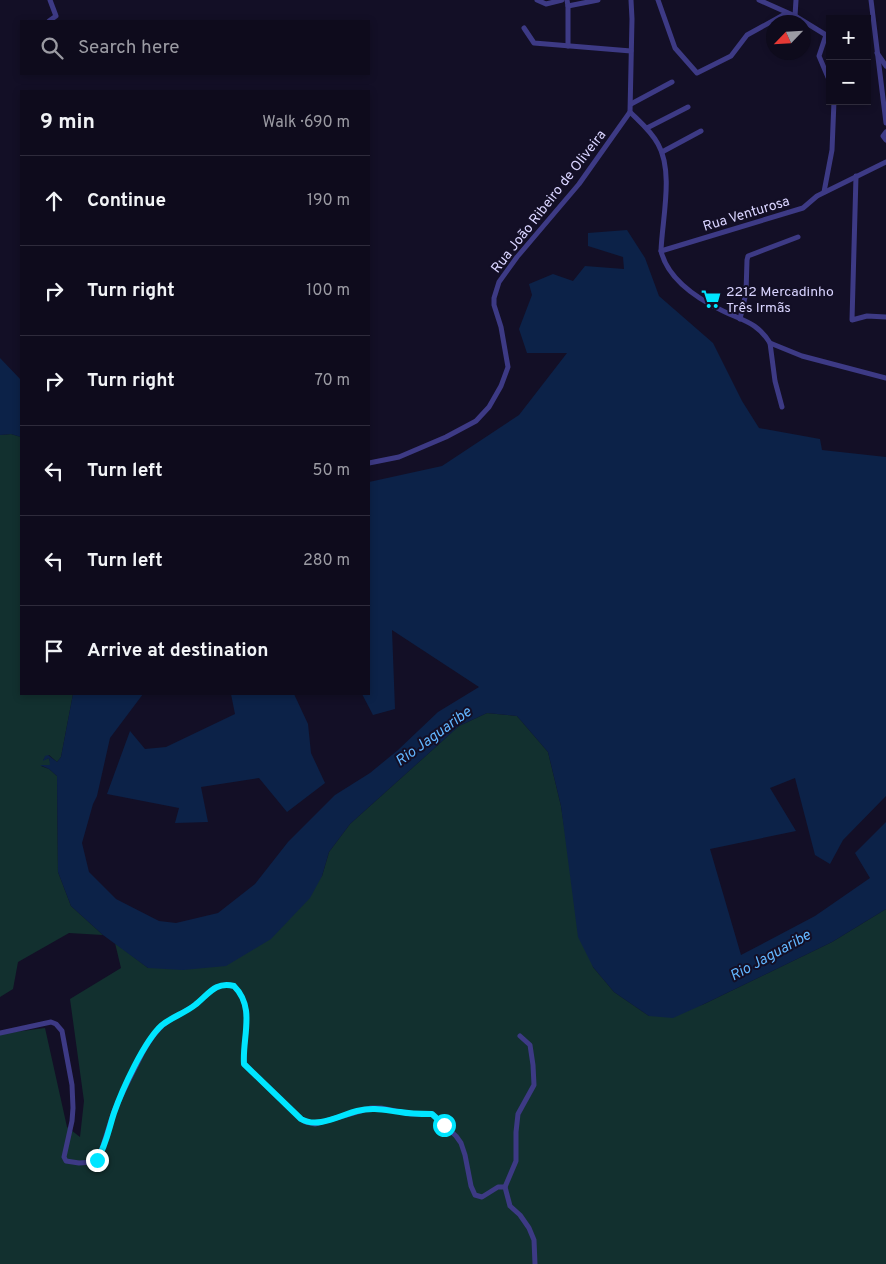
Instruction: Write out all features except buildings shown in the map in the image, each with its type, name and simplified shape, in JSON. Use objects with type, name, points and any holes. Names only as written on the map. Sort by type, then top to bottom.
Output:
[{"type":"street","points":[[50,0],[56,16],[50,20]]},
{"type":"street","points":[[537,0],[546,4],[562,0]]},
{"type":"street","points":[[568,46],[567,3],[596,0]]},
{"type":"street","points":[[631,0],[630,112],[647,128],[662,152],[666,176],[661,251],[669,271],[707,303],[756,326],[770,343],[802,356],[886,378]]},
{"type":"street","points":[[658,0],[675,48],[697,74],[731,56],[747,35],[787,13]]},
{"type":"street","points":[[759,0],[793,15]]},
{"type":"street","points":[[796,0],[796,15]]},
{"type":"street","points":[[871,0],[886,123]]},
{"type":"street","points":[[811,26],[826,35],[819,56],[826,73]]},
{"type":"street","points":[[524,28],[534,43],[631,51]]},
{"type":"street","points":[[877,53],[886,66]]},
{"type":"street","points":[[631,104],[672,82]]},
{"type":"street","points":[[824,192],[832,150],[834,105]]},
{"type":"street","points":[[647,128],[688,107]]},
{"type":"street","name":"Rua João Ribeiro de Oliveira","points":[[370,463],[399,456],[446,437],[476,421],[489,407],[501,386],[508,367],[494,306],[494,298],[499,282],[517,257],[579,184],[630,112]]},
{"type":"street","points":[[662,152],[701,131]]},
{"type":"street","points":[[886,132],[883,136],[886,140]]},
{"type":"street","name":"Rua Venturosa","points":[[661,251],[803,208],[824,192],[886,162]]},
{"type":"street","points":[[856,176],[852,320],[867,316],[886,317]]},
{"type":"street","points":[[740,319],[746,293],[748,256],[798,237]]},
{"type":"street","points":[[770,343],[775,381],[782,407]]},
{"type":"street","points":[[0,1033],[51,1022],[56,1024],[62,1031],[72,1085],[73,1108],[72,1122],[64,1157],[71,1163],[94,1162],[99,1157],[114,1111],[152,1037],[160,1027],[188,1010],[212,988],[220,985],[234,986],[244,999],[247,1009],[244,1064],[301,1119],[315,1124],[371,1108],[411,1114],[432,1114],[461,1143],[471,1186],[475,1195],[482,1197],[498,1187],[505,1187]]},
{"type":"street","points":[[520,1036],[530,1045],[534,1085],[518,1114],[516,1162],[505,1187],[510,1206],[526,1223],[534,1240],[535,1264]]},
{"type":"green space","points":[[11,434],[20,437],[20,695],[73,695],[61,757],[57,762],[49,755],[43,760],[49,758],[51,765],[41,766],[49,769],[57,776],[58,872],[71,906],[103,935],[69,933],[18,962],[13,989],[0,997],[0,435]]},
{"type":"green space","points":[[487,713],[517,716],[548,752],[561,806],[569,858],[593,967],[614,992],[649,1016],[702,1005],[832,942],[886,909],[886,1264],[0,1264],[0,1034],[45,1028],[67,1127],[80,1137],[84,1101],[70,999],[121,968],[115,943],[148,968],[322,876],[329,852],[350,824],[459,726]]},
{"type":"water","name":"Rio Jaguaribe","points":[[627,230],[645,258],[659,296],[713,343],[742,401],[759,428],[820,439],[822,450],[886,457],[886,796],[843,840],[830,864],[815,855],[795,778],[770,788],[796,831],[710,849],[741,955],[815,916],[870,878],[855,853],[886,822],[886,909],[832,942],[702,1005],[673,1018],[649,1016],[614,992],[593,967],[578,937],[561,806],[548,752],[517,716],[487,713],[459,726],[350,824],[329,852],[322,876],[310,898],[271,939],[226,966],[183,970],[148,968],[103,935],[71,906],[58,872],[57,776],[49,769],[40,765],[50,765],[49,758],[43,761],[45,756],[48,755],[57,762],[61,757],[73,695],[142,695],[110,738],[97,796],[82,843],[89,872],[116,899],[159,921],[176,923],[218,913],[255,884],[288,842],[335,795],[370,773],[398,750],[438,712],[479,687],[392,630],[395,709],[373,715],[363,695],[370,695],[370,482],[442,466],[519,415],[567,353],[527,353],[519,329],[532,295],[529,284],[553,274],[573,281],[585,266],[624,269],[623,257],[588,246],[588,233]]},
{"type":"water","points":[[0,358],[20,379],[20,437],[11,434],[0,435]]},
{"type":"water","points":[[231,695],[294,695],[308,724],[311,753],[325,783],[287,812],[259,778],[201,787],[208,822],[175,823],[179,808],[107,794],[130,731],[145,749],[166,747],[235,714]]},
{"type":"place","name":"2212 Mercadinho Três Irmãs","points":[[711,299]]},
{"type":"route","points":[[97,1160],[106,1139],[114,1111],[142,1053],[152,1037],[160,1027],[188,1010],[212,988],[227,984],[234,986],[238,991],[244,999],[247,1009],[244,1064],[301,1119],[315,1124],[356,1111],[381,1108],[411,1114],[432,1114],[444,1125]]}]
